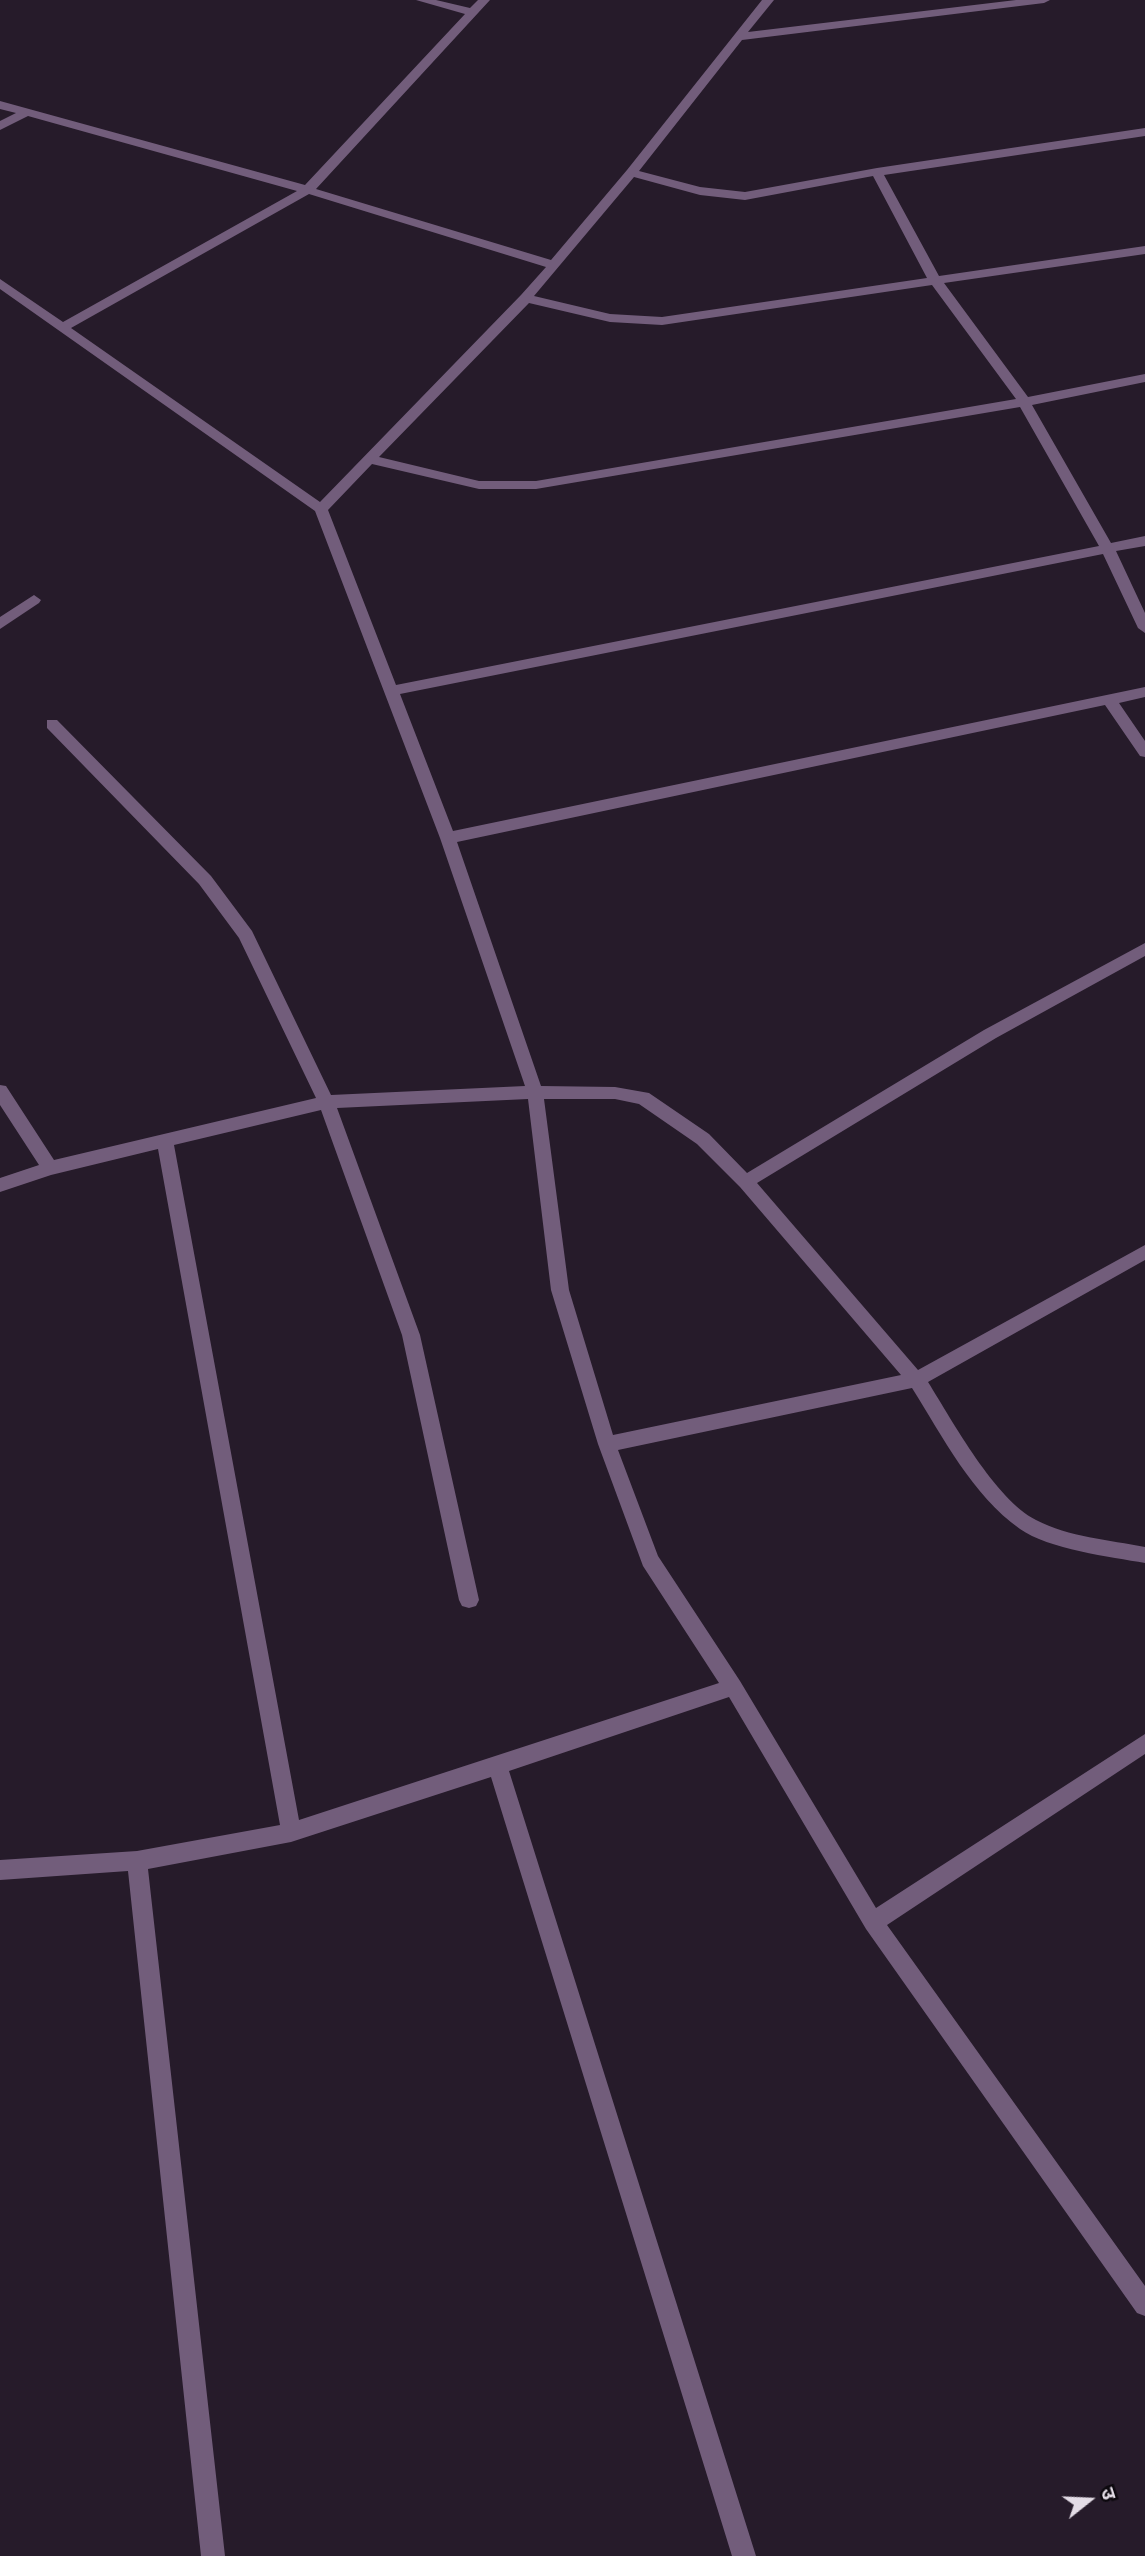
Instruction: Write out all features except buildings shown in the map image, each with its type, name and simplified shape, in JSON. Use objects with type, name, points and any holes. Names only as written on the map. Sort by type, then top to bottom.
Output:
[{"type":"street","points":[[422,0],[472,12]]},
{"type":"street","points":[[62,328],[308,190],[484,0]]},
{"type":"street","points":[[321,509],[526,298],[631,173],[768,0]]},
{"type":"street","points":[[739,37],[1044,0]]},
{"type":"street","points":[[0,105],[308,190],[554,265]]},
{"type":"street","points":[[0,126],[28,112]]},
{"type":"street","points":[[631,173],[700,191],[745,196],[877,172],[1145,132]]},
{"type":"street","points":[[877,172],[934,279],[1023,400],[1107,548],[1145,628]]},
{"type":"street","points":[[526,298],[600,318],[629,322],[662,321],[1145,250]]},
{"type":"street","points":[[0,283],[321,509],[449,838],[535,1092],[560,1290],[607,1444],[650,1560],[733,1686],[873,1922],[1143,2298]]},
{"type":"street","points":[[367,459],[438,478],[479,485],[515,487],[1145,378]]},
{"type":"street","points":[[392,691],[1145,541]]},
{"type":"street","points":[[0,624],[34,600]]},
{"type":"street","points":[[449,838],[1145,692]]},
{"type":"street","points":[[1108,698],[1145,752]]},
{"type":"street","points":[[52,724],[205,880],[246,935],[326,1102],[411,1335],[469,1600]]},
{"type":"street","points":[[747,1182],[990,1034],[1145,949]]},
{"type":"street","points":[[0,1091],[50,1168]]},
{"type":"street","points":[[0,1185],[50,1168],[326,1102],[535,1092],[615,1093],[643,1098],[703,1139],[747,1182],[916,1380],[986,1487],[1028,1525],[1077,1543],[1145,1555]]},
{"type":"street","points":[[165,1139],[290,1832]]},
{"type":"street","points":[[607,1444],[916,1380],[1145,1252]]},
{"type":"street","points":[[0,1870],[137,1861],[290,1832],[733,1686]]},
{"type":"street","points":[[873,1922],[1145,1743]]},
{"type":"street","points":[[496,1766],[744,2556]]},
{"type":"street","points":[[137,1861],[213,2556]]}]
